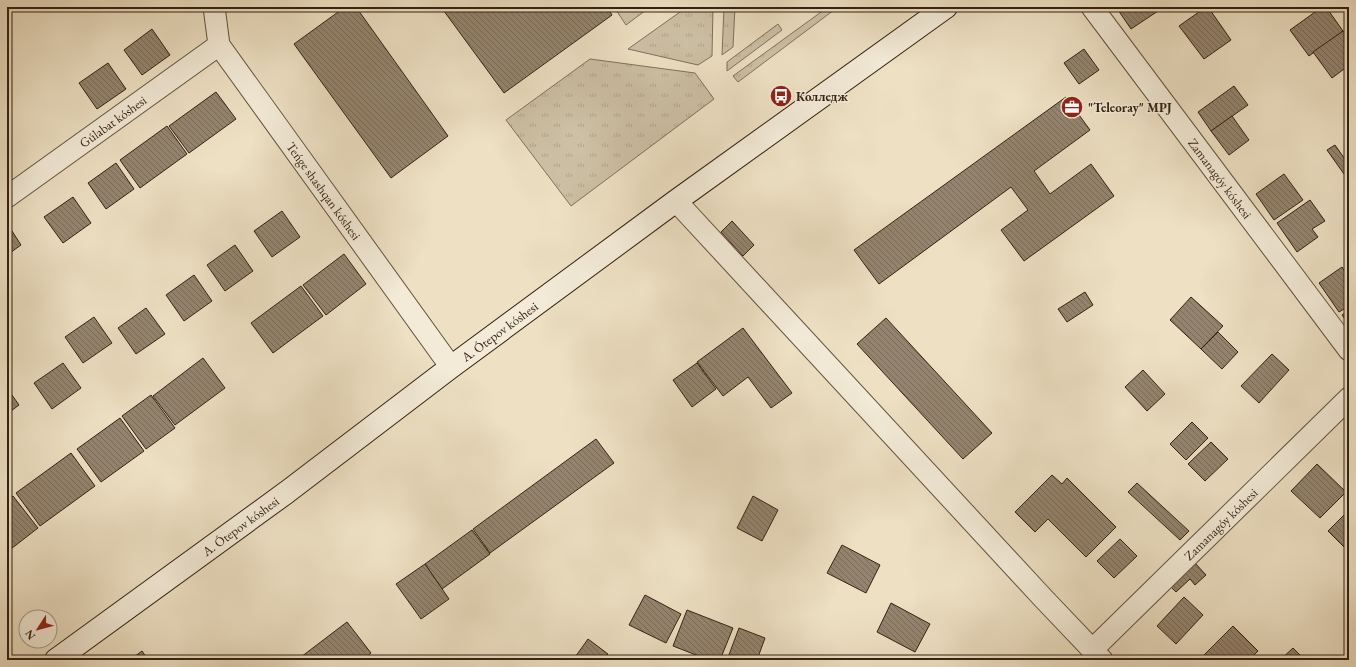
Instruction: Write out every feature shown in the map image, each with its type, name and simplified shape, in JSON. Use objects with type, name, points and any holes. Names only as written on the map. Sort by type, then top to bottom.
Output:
[{"type":"main road","name":"A. Ótepov kóshesi","points":[[56,660],[287,492],[452,367],[676,201],[946,7]]},
{"type":"street","name":"Teńge shashqan kóshesi","points":[[214,7],[219,45],[452,367]]},
{"type":"street","name":"Zamanagóy kóshesi","points":[[1092,7],[1349,350]]},
{"type":"street","name":"Gúlabat kóshesi","points":[[7,197],[219,45]]},
{"type":"street","points":[[676,201],[1097,655]]},
{"type":"street","name":"Zamanagóy kóshesi","points":[[1097,655],[1349,398]]},
{"type":"green space","points":[[614,7],[650,7],[626,25]]},
{"type":"green space","points":[[687,7],[713,7],[712,56],[698,65],[628,49]]},
{"type":"green space","points":[[724,7],[735,7],[733,47],[722,55]]},
{"type":"green space","points":[[828,7],[838,7],[738,82],[733,76]]},
{"type":"green space","points":[[778,24],[782,30],[727,71],[727,62]]},
{"type":"green space","points":[[590,59],[695,73],[714,99],[571,206],[506,120]]},
{"type":"building","points":[[345,7],[356,7],[448,136],[391,178],[294,44]]},
{"type":"building","points":[[441,7],[607,7],[612,15],[504,93]]},
{"type":"building","points":[[1116,7],[1164,7],[1131,29]]},
{"type":"building","points":[[1208,7],[1231,40],[1204,59],[1179,26]]},
{"type":"building","points":[[1322,7],[1326,7],[1343,31],[1309,56],[1290,30]]},
{"type":"building","points":[[152,29],[170,55],[142,75],[124,50]]},
{"type":"building","points":[[1343,31],[1349,39],[1349,77],[1344,69],[1332,78],[1313,52]]},
{"type":"building","points":[[1084,49],[1099,70],[1079,84],[1064,63]]},
{"type":"building","points":[[108,63],[126,89],[97,109],[79,83]]},
{"type":"building","points":[[1234,86],[1248,105],[1211,131],[1198,112]]},
{"type":"building","points":[[216,92],[236,119],[189,153],[169,126]]},
{"type":"building","points":[[1066,97],[1090,130],[1034,171],[1050,194],[1091,164],[1114,196],[1024,261],[1001,230],[1028,210],[1011,187],[879,284],[854,250]]},
{"type":"building","points":[[1232,116],[1249,140],[1229,155],[1211,131]]},
{"type":"building","points":[[167,126],[187,154],[140,188],[120,160]]},
{"type":"building","points":[[1335,145],[1349,165],[1349,171],[1344,174],[1327,150]]},
{"type":"building","points":[[116,163],[134,189],[106,209],[88,183]]},
{"type":"building","points":[[1284,174],[1303,200],[1274,220],[1256,194]]},
{"type":"building","points":[[73,197],[91,223],[63,243],[44,217]]},
{"type":"building","points":[[1310,200],[1325,221],[1312,229],[1318,237],[1297,252],[1277,223]]},
{"type":"building","points":[[282,211],[300,237],[272,257],[254,231]]},
{"type":"building","points":[[732,221],[754,245],[743,256],[721,232]]},
{"type":"building","points":[[12,231],[21,245],[7,255],[7,234]]},
{"type":"building","points":[[235,245],[253,271],[225,291],[207,265]]},
{"type":"building","points":[[344,254],[366,284],[326,315],[303,285]]},
{"type":"building","points":[[1342,267],[1349,278],[1349,306],[1339,312],[1319,283]]},
{"type":"building","points":[[194,275],[212,301],[184,321],[166,295]]},
{"type":"building","points":[[301,286],[323,316],[273,353],[251,323]]},
{"type":"building","points":[[1085,292],[1093,305],[1067,322],[1058,309]]},
{"type":"building","points":[[1191,297],[1223,326],[1201,349],[1170,320]]},
{"type":"building","points":[[146,308],[165,334],[136,354],[118,328]]},
{"type":"building","points":[[1349,310],[1349,325],[1342,315]]},
{"type":"building","points":[[94,317],[112,343],[83,363],[65,337]]},
{"type":"building","points":[[886,318],[992,433],[963,459],[857,344]]},
{"type":"building","points":[[743,328],[792,393],[771,408],[748,377],[723,396],[697,362]]},
{"type":"building","points":[[1218,332],[1238,352],[1222,369],[1201,349]]},
{"type":"building","points":[[1272,354],[1289,370],[1259,403],[1241,386]]},
{"type":"building","points":[[203,358],[225,388],[175,425],[153,396]]},
{"type":"building","points":[[63,363],[81,388],[52,409],[34,383]]},
{"type":"building","points":[[697,363],[716,389],[692,407],[673,380]]},
{"type":"building","points":[[1143,370],[1165,394],[1147,411],[1125,387]]},
{"type":"building","points":[[7,388],[19,405],[7,414]]},
{"type":"building","points":[[151,395],[175,428],[146,449],[122,416]]},
{"type":"building","points":[[120,418],[144,451],[101,482],[77,449]]},
{"type":"building","points":[[1192,422],[1208,438],[1186,460],[1170,444]]},
{"type":"building","points":[[596,439],[614,463],[490,553],[473,529]]},
{"type":"building","points":[[1211,442],[1228,459],[1205,481],[1188,464]]},
{"type":"building","points":[[71,453],[95,486],[40,526],[16,493]]},
{"type":"building","points":[[1317,464],[1346,492],[1320,518],[1291,491]]},
{"type":"building","points":[[1052,475],[1062,484],[1067,478],[1116,527],[1086,557],[1048,519],[1035,532],[1015,512]]},
{"type":"building","points":[[1137,483],[1189,531],[1180,540],[1128,492]]},
{"type":"building","points":[[13,496],[38,528],[7,552],[7,500]]},
{"type":"building","points":[[753,496],[778,510],[762,541],[737,528]]},
{"type":"building","points":[[1349,510],[1349,545],[1346,549],[1328,531]]},
{"type":"building","points":[[472,530],[490,554],[442,589],[425,564]]},
{"type":"building","points":[[1120,539],[1137,556],[1114,578],[1097,561]]},
{"type":"building","points":[[842,545],[880,565],[866,593],[827,573]]},
{"type":"building","points":[[1195,563],[1206,575],[1195,585],[1190,579],[1176,592],[1170,586]]},
{"type":"building","points":[[425,564],[449,599],[421,619],[396,584]]},
{"type":"building","points":[[645,595],[681,614],[666,643],[629,625]]},
{"type":"building","points":[[1184,597],[1203,615],[1176,644],[1157,626]]},
{"type":"building","points":[[891,603],[930,624],[915,652],[877,632]]},
{"type":"building","points":[[687,610],[733,628],[720,660],[709,660],[673,646]]},
{"type":"building","points":[[347,622],[371,653],[362,660],[297,660]]},
{"type":"building","points":[[1233,626],[1258,651],[1249,660],[1199,660]]},
{"type":"building","points":[[739,628],[765,638],[757,660],[727,660]]},
{"type":"building","points":[[588,639],[608,654],[603,660],[573,660]]},
{"type":"building","points":[[1293,648],[1305,660],[1280,660]]},
{"type":"building","points":[[142,651],[148,660],[130,660]]},
{"type":"place","name":"Колледж","points":[[781,96]]},
{"type":"place","name":"\"Teleoray\" MPJ","points":[[1072,107]]}]
